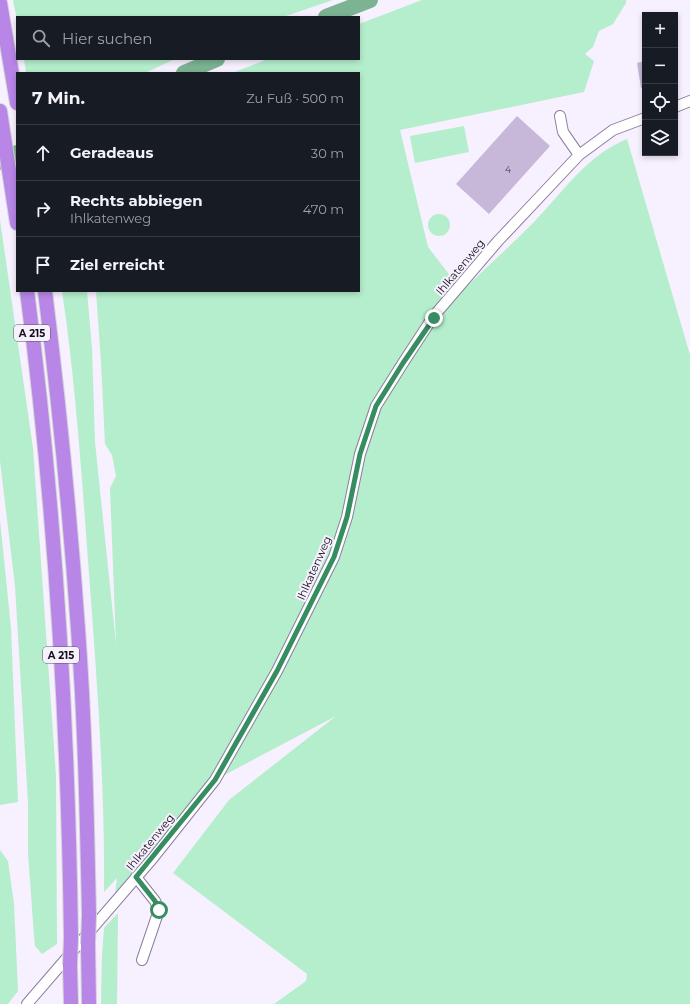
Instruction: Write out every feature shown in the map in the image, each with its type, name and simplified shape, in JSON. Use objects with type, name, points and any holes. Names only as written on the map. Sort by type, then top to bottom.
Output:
[{"type":"highway","points":[[0,3],[16,97]]},
{"type":"highway","points":[[0,111],[16,216]]},
{"type":"highway","name":"A 215","points":[[27,292],[38,374],[61,637],[68,783],[71,1004]]},
{"type":"highway","name":"A 215","points":[[45,292],[64,463],[78,630],[89,914],[89,1004]]},
{"type":"street","points":[[678,106],[690,101]]},
{"type":"street","points":[[560,116],[563,132],[579,155]]},
{"type":"street","name":"Ihlkatenweg","points":[[27,1004],[136,877],[215,780],[277,671],[334,557],[347,517],[362,447],[376,406],[434,318],[462,281],[579,155],[613,130],[642,119]]},
{"type":"street","points":[[136,877],[155,901],[159,910],[142,960]]},
{"type":"green space","points":[[13,0],[333,0],[286,16],[16,16]]},
{"type":"green space","points":[[422,0],[626,0],[626,3],[613,24],[599,31],[593,47],[585,54],[594,61],[584,92],[400,130],[428,247],[462,291],[534,222],[576,175],[600,154],[627,139],[690,355],[690,1004],[274,1004],[306,981],[307,974],[173,873],[229,800],[336,716],[215,780],[114,903],[117,878],[104,892],[102,773],[95,654],[78,432],[62,292],[87,292],[92,348],[95,442],[116,644],[110,488],[116,476],[112,455],[105,444],[96,292],[360,292],[360,72],[235,72],[265,60],[360,60],[360,24]]},
{"type":"green space","points":[[24,60],[173,60],[147,72],[26,72]]},
{"type":"green space","points":[[464,126],[469,152],[415,163],[410,136]]},
{"type":"green space","points":[[435,214],[443,214],[450,221],[450,229],[443,236],[435,236],[428,229],[428,221]]},
{"type":"green space","points":[[0,220],[33,448],[56,776],[57,944],[42,954],[35,946],[34,936],[28,853],[28,803],[15,586],[0,461]]},
{"type":"green space","points":[[0,520],[11,628],[18,802],[0,805]]},
{"type":"green space","points":[[0,850],[8,861],[14,904],[18,991],[8,1004],[0,1004]]},
{"type":"green space","points":[[118,913],[117,1004],[101,1004],[104,928]]},
{"type":"building","points":[[642,62],[642,88],[641,88],[637,63]]},
{"type":"building","points":[[517,116],[550,146],[489,214],[456,184]]},
{"type":"waterway","points":[[329,16],[370,0]]},
{"type":"waterway","points":[[186,72],[215,60]]},
{"type":"waterway","points":[[0,162],[16,154]]},
{"type":"route","points":[[159,910],[155,901],[136,877],[215,780],[277,671],[334,557],[347,517],[360,454],[376,406],[434,318]]}]
